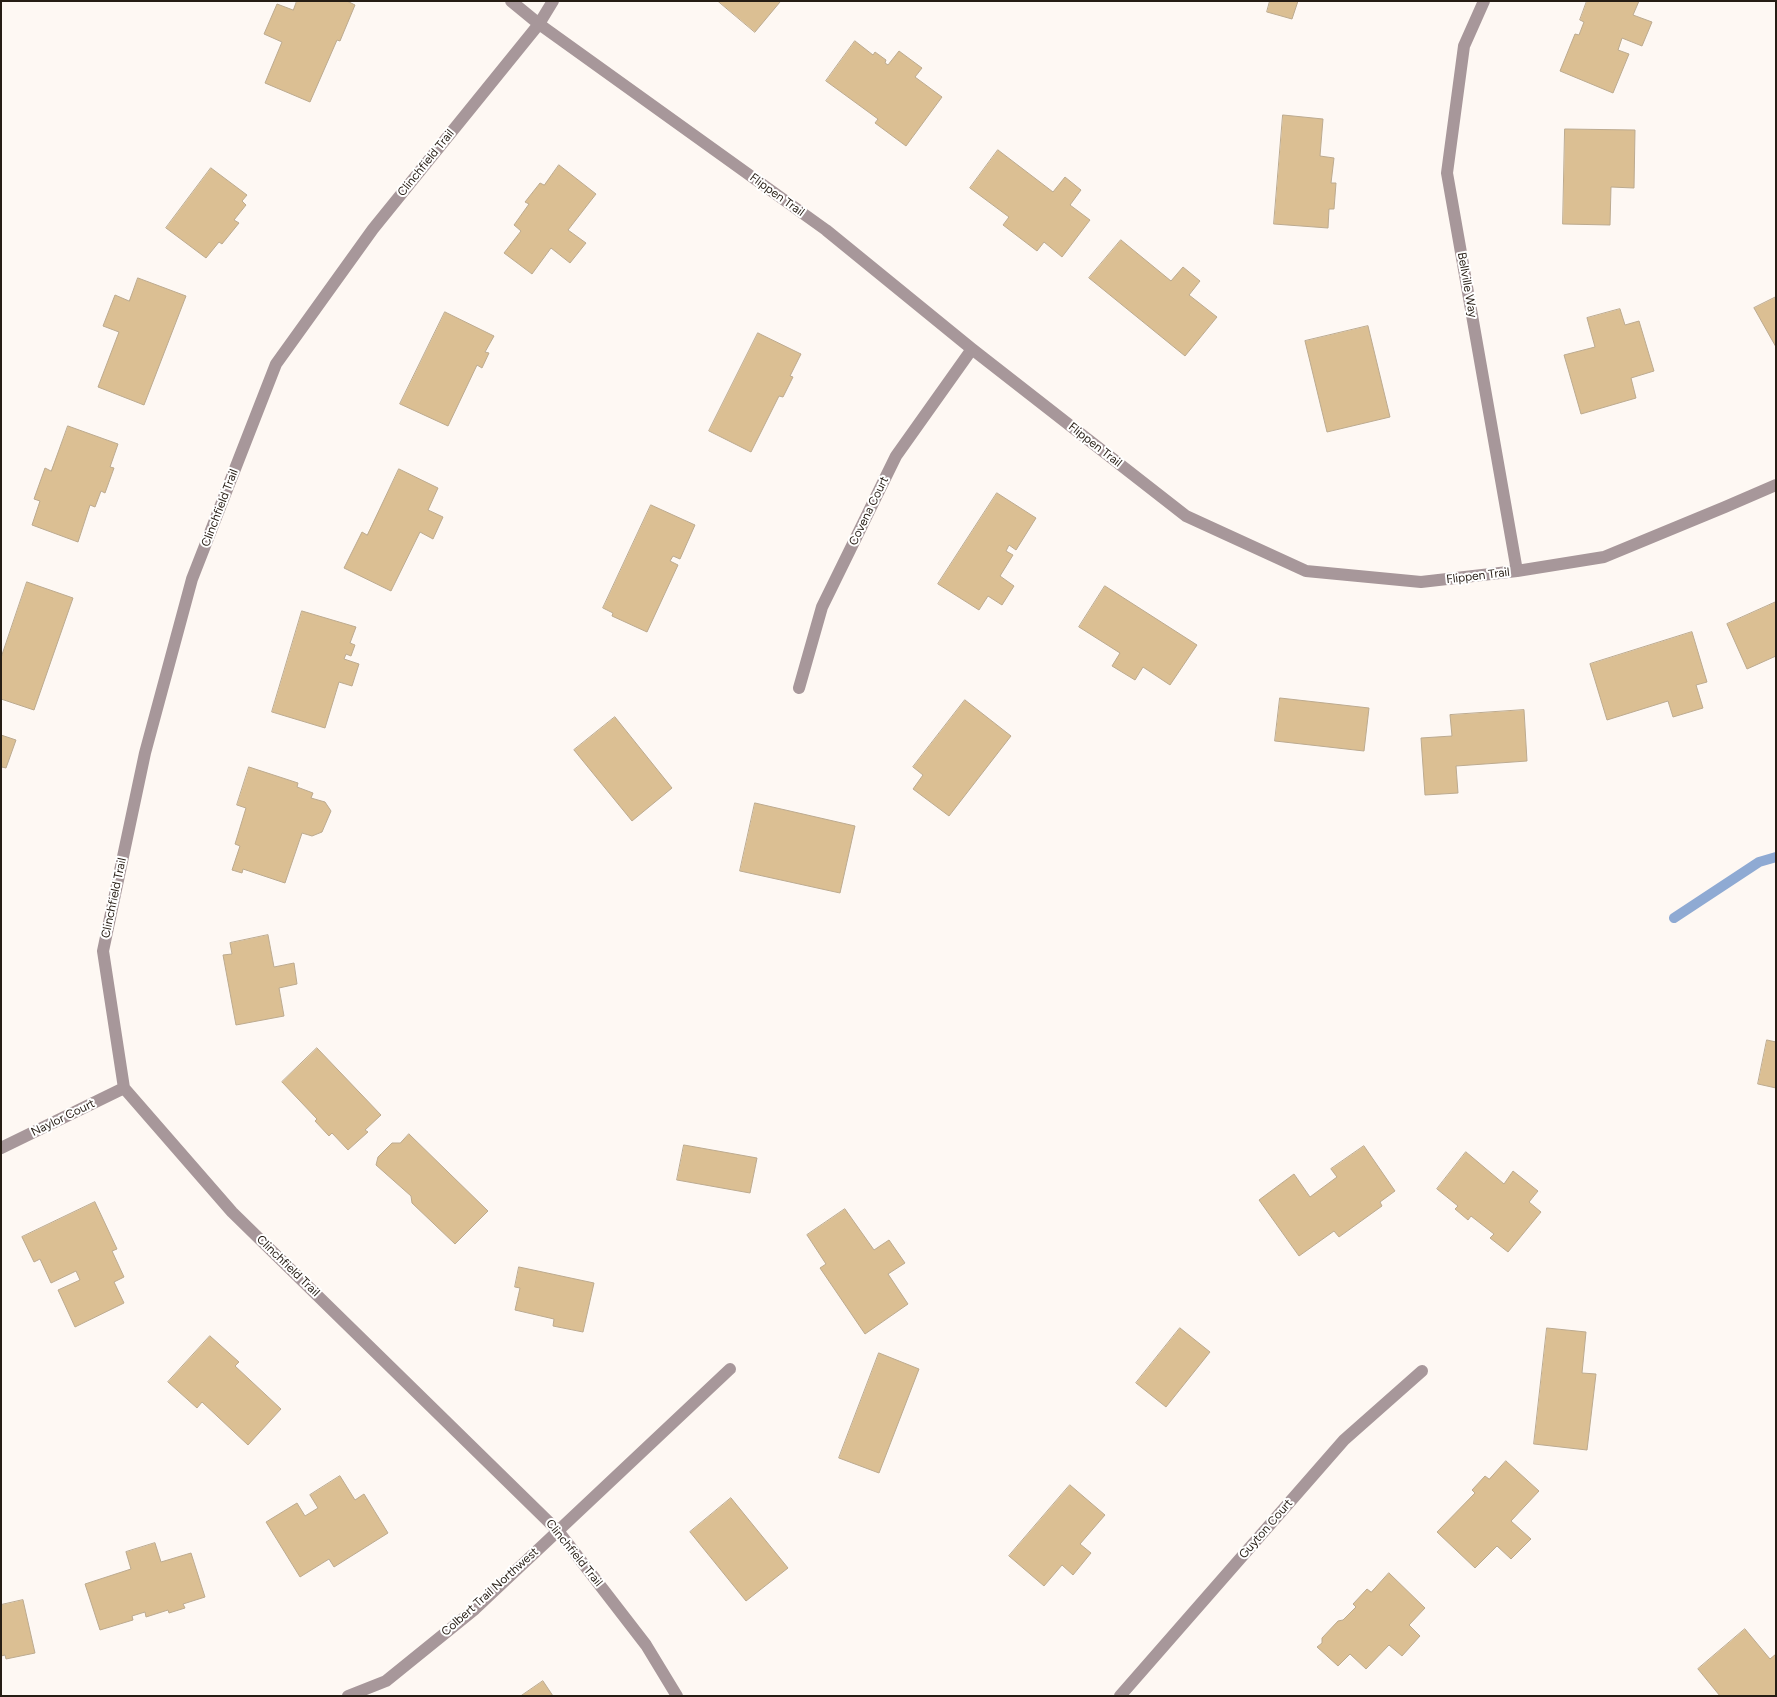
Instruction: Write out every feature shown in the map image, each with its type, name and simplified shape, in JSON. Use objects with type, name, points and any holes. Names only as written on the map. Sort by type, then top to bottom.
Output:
[{"type":"street","name":"Flippen Trail","points":[[511,1],[539,24],[826,230],[972,349],[1186,516],[1306,571],[1421,582],[1517,571],[1604,556],[1725,508],[1776,485]]},
{"type":"street","name":"Clinchfield Trail","points":[[554,1],[539,24],[373,229],[276,364],[192,579],[145,753],[103,951],[124,1088],[232,1212],[558,1531],[646,1645],[677,1696]]},
{"type":"street","name":"Bellville Way","points":[[1484,1],[1464,46],[1447,173],[1517,571]]},
{"type":"street","name":"Covena Court","points":[[799,688],[822,607],[896,456],[972,349]]},
{"type":"street","name":"Naylor Court","points":[[1,1148],[124,1088]]},
{"type":"street","name":"Colbert Trail Northwest","points":[[348,1696],[386,1681],[475,1609],[730,1370]]},
{"type":"street","name":"Guyton Court","points":[[1120,1696],[1344,1440],[1422,1371]]},
{"type":"building","points":[[297,1],[347,1],[355,5],[340,41],[337,40],[310,102],[265,83],[282,42],[264,34],[277,4],[293,10]]},
{"type":"building","points":[[718,1],[779,1],[780,2],[755,32]]},
{"type":"building","points":[[1270,1],[1298,1],[1292,19],[1267,12]]},
{"type":"building","points":[[1587,1],[1639,1],[1633,15],[1652,22],[1642,46],[1622,38],[1618,50],[1629,54],[1613,93],[1560,71],[1575,34],[1579,35],[1584,22],[1580,20]]},
{"type":"building","points":[[855,41],[873,55],[875,52],[886,60],[885,63],[888,65],[899,51],[922,68],[915,77],[942,97],[906,146],[875,123],[878,119],[826,81]]},
{"type":"building","points":[[1283,115],[1323,119],[1320,156],[1334,158],[1331,183],[1336,183],[1334,209],[1329,209],[1328,228],[1274,224]]},
{"type":"building","points":[[1565,129],[1635,130],[1634,188],[1611,187],[1610,225],[1563,224]]},
{"type":"building","points":[[998,150],[1053,192],[1065,177],[1081,190],[1070,205],[1090,220],[1062,257],[1044,242],[1037,251],[1003,225],[1009,217],[970,188]]},
{"type":"building","points":[[559,165],[596,194],[568,230],[586,243],[570,263],[551,248],[532,274],[504,253],[521,231],[514,225],[529,204],[525,202],[540,183],[544,185]]},
{"type":"building","points":[[211,168],[247,195],[242,201],[246,205],[234,220],[239,223],[222,244],[219,242],[206,258],[166,228]]},
{"type":"building","points":[[1121,240],[1171,281],[1183,267],[1200,281],[1189,295],[1217,317],[1185,356],[1089,278]]},
{"type":"building","points":[[138,278],[186,296],[144,405],[98,387],[119,332],[103,326],[115,295],[129,301]]},
{"type":"building","points":[[1776,297],[1776,347],[1754,308]]},
{"type":"building","points":[[1620,309],[1625,325],[1639,321],[1654,371],[1631,378],[1636,398],[1581,414],[1564,355],[1595,347],[1587,318]]},
{"type":"building","points":[[445,312],[494,336],[485,352],[489,353],[482,368],[477,365],[448,426],[400,404]]},
{"type":"building","points":[[1368,326],[1390,417],[1327,432],[1305,341]]},
{"type":"building","points":[[758,333],[801,354],[790,376],[793,377],[783,397],[779,396],[751,452],[709,431]]},
{"type":"building","points":[[68,426],[118,444],[110,467],[114,468],[105,493],[101,491],[95,507],[90,505],[78,542],[32,525],[40,501],[34,499],[45,468],[51,471]]},
{"type":"building","points":[[399,469],[438,488],[428,510],[443,517],[433,539],[420,532],[391,591],[344,568],[362,532],[367,535]]},
{"type":"building","points":[[997,493],[1036,518],[1016,550],[1009,545],[1006,551],[1013,555],[1000,576],[1014,586],[1002,605],[988,596],[979,610],[938,584]]},
{"type":"building","points":[[651,505],[695,525],[680,559],[673,556],[670,561],[678,565],[647,632],[612,616],[613,613],[603,608]]},
{"type":"building","points":[[27,582],[73,598],[34,710],[1,699],[1,658]]},
{"type":"building","points":[[1105,586],[1197,645],[1170,685],[1143,667],[1135,680],[1112,666],[1120,653],[1079,627]]},
{"type":"building","points":[[1776,602],[1776,656],[1747,669],[1727,624]]},
{"type":"building","points":[[302,611],[356,627],[350,643],[355,645],[351,656],[346,654],[344,659],[359,664],[352,686],[339,682],[325,728],[272,712]]},
{"type":"building","points":[[1692,632],[1707,682],[1696,685],[1703,708],[1673,717],[1668,701],[1607,720],[1590,664]]},
{"type":"building","points":[[1280,698],[1369,708],[1364,751],[1275,741]]},
{"type":"building","points":[[965,700],[1011,736],[949,816],[913,789],[923,775],[913,767]]},
{"type":"building","points":[[1524,710],[1527,761],[1456,766],[1458,793],[1425,795],[1421,738],[1452,736],[1450,715]]},
{"type":"building","points":[[615,717],[672,788],[632,821],[574,750]]},
{"type":"building","points":[[1,735],[16,740],[6,768],[2,767],[1,769]]},
{"type":"building","points":[[249,767],[298,783],[297,787],[313,793],[311,798],[325,802],[331,811],[322,832],[312,836],[302,833],[285,883],[243,869],[242,873],[232,870],[240,846],[235,844],[246,808],[237,805]]},
{"type":"building","points":[[755,803],[855,826],[840,893],[740,871]]},
{"type":"building","points":[[268,935],[274,967],[294,963],[297,984],[279,988],[284,1016],[236,1025],[223,955],[232,954],[230,943]]},
{"type":"building","points":[[1767,1040],[1776,1042],[1776,1088],[1758,1084]]},
{"type":"building","points":[[317,1048],[381,1115],[365,1130],[368,1132],[348,1150],[332,1133],[329,1136],[315,1121],[317,1119],[282,1082]]},
{"type":"building","points":[[409,1134],[488,1211],[455,1244],[412,1203],[411,1196],[376,1165],[378,1157],[392,1143],[400,1143]]},
{"type":"building","points":[[684,1145],[757,1158],[750,1193],[677,1180]]},
{"type":"building","points":[[1364,1146],[1395,1191],[1380,1202],[1382,1206],[1339,1237],[1334,1231],[1299,1256],[1259,1200],[1294,1174],[1310,1197],[1337,1177],[1331,1169]]},
{"type":"building","points":[[1466,1152],[1504,1184],[1513,1171],[1538,1191],[1529,1202],[1541,1212],[1508,1252],[1490,1238],[1494,1234],[1471,1216],[1468,1220],[1455,1209],[1458,1206],[1437,1189]]},
{"type":"building","points":[[95,1202],[117,1249],[112,1251],[124,1277],[114,1282],[124,1303],[75,1327],[58,1290],[80,1280],[76,1271],[51,1283],[40,1259],[34,1262],[22,1237]]},
{"type":"building","points":[[845,1209],[874,1250],[889,1240],[905,1263],[888,1274],[908,1304],[865,1334],[820,1268],[826,1264],[807,1235]]},
{"type":"building","points":[[519,1267],[594,1283],[583,1332],[553,1326],[554,1319],[515,1310],[520,1288],[515,1287]]},
{"type":"building","points":[[1180,1328],[1210,1352],[1166,1407],[1136,1383]]},
{"type":"building","points":[[1547,1328],[1586,1332],[1582,1373],[1596,1374],[1587,1450],[1534,1444]]},
{"type":"building","points":[[210,1336],[239,1362],[235,1366],[281,1409],[248,1445],[202,1402],[197,1408],[168,1382]]},
{"type":"building","points":[[879,1353],[919,1369],[879,1473],[839,1458]]},
{"type":"building","points":[[1506,1461],[1539,1491],[1511,1521],[1531,1539],[1511,1559],[1497,1546],[1475,1568],[1437,1532],[1475,1493],[1472,1490],[1485,1476],[1489,1479]]},
{"type":"building","points":[[340,1476],[355,1500],[364,1494],[388,1533],[334,1567],[329,1559],[300,1577],[266,1522],[297,1503],[305,1516],[318,1508],[310,1495]]},
{"type":"building","points":[[1070,1485],[1105,1515],[1080,1544],[1091,1553],[1073,1575],[1062,1565],[1044,1586],[1009,1556]]},
{"type":"building","points":[[731,1498],[788,1568],[746,1601],[690,1532]]},
{"type":"building","points":[[155,1543],[161,1562],[191,1553],[205,1597],[183,1604],[185,1608],[169,1613],[168,1610],[146,1617],[145,1612],[132,1616],[133,1620],[100,1630],[85,1584],[131,1569],[126,1552]]},
{"type":"building","points":[[1389,1573],[1425,1608],[1409,1625],[1420,1636],[1402,1656],[1389,1645],[1366,1669],[1350,1654],[1338,1666],[1317,1647],[1322,1643],[1322,1638],[1338,1621],[1343,1620],[1356,1607],[1353,1604],[1367,1589],[1371,1592]]},
{"type":"building","points":[[23,1600],[35,1653],[6,1659],[5,1655],[1,1656],[1,1605]]},
{"type":"building","points":[[1745,1629],[1770,1659],[1776,1654],[1776,1696],[1720,1696],[1698,1669]]},
{"type":"building","points":[[543,1681],[553,1696],[521,1696]]},
{"type":"waterway","points":[[1674,918],[1759,862],[1776,857]]}]
